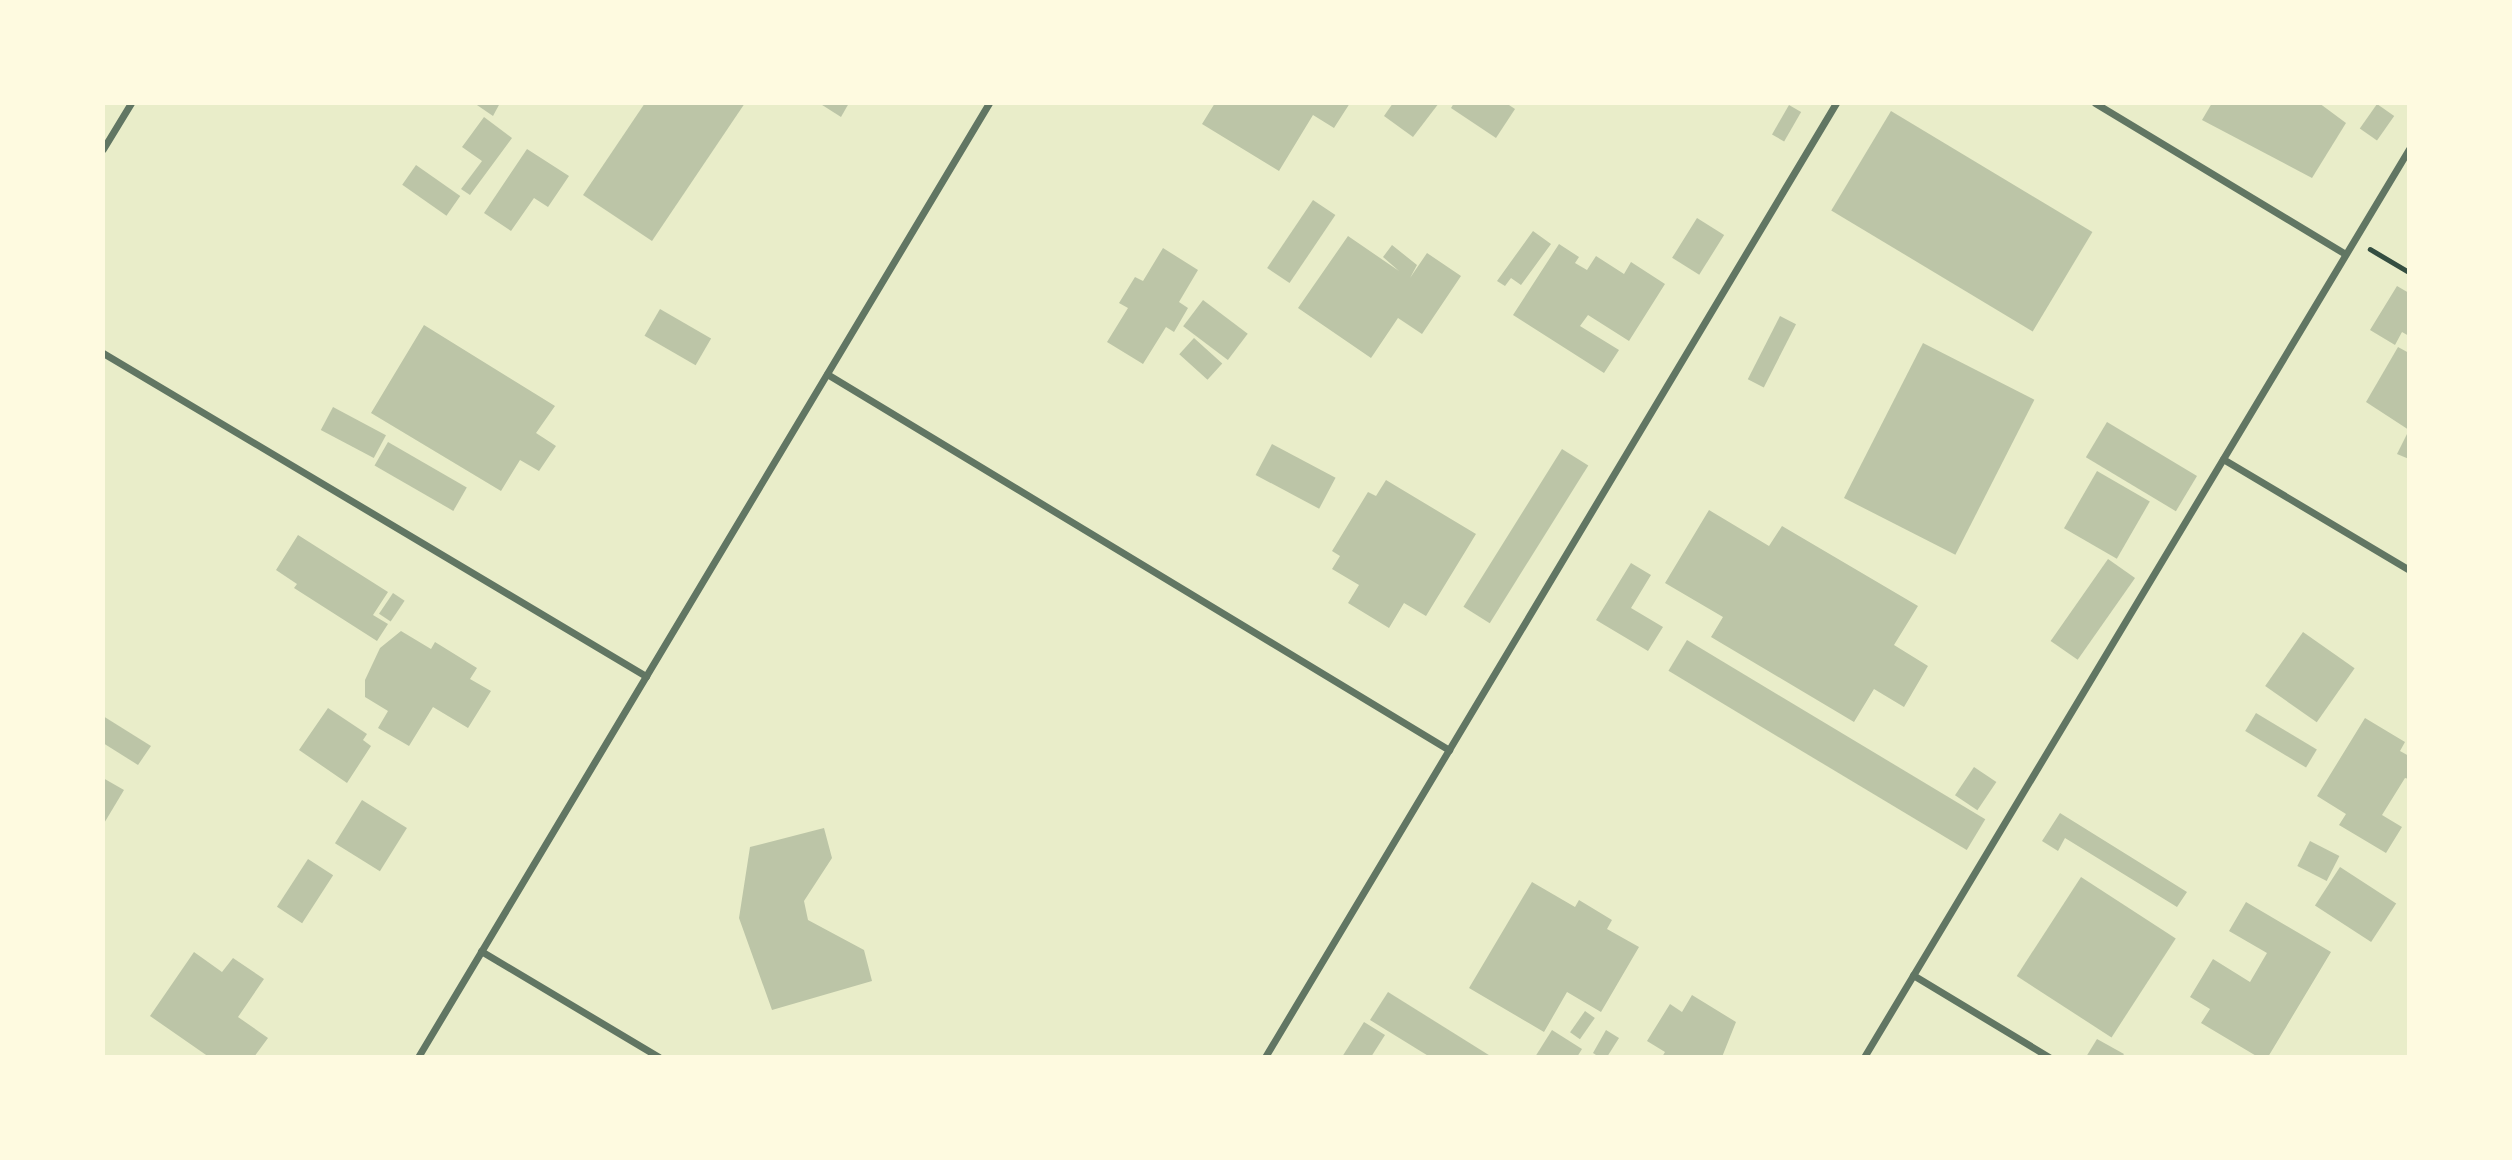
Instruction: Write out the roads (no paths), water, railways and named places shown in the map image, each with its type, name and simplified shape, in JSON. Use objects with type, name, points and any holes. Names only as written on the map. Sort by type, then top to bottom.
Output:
[{"type":"street","points":[[103,149],[131,103]]},
{"type":"street","points":[[418,1057],[989,103]]},
{"type":"street","points":[[1265,1057],[1836,103]]},
{"type":"street","points":[[2095,103],[2345,254]]},
{"type":"street","points":[[1864,1057],[2409,149]]},
{"type":"street","points":[[103,353],[646,676]]},
{"type":"street","points":[[827,374],[1449,750]]},
{"type":"street","points":[[2222,459],[2409,570]]},
{"type":"street","points":[[481,951],[659,1057]]},
{"type":"street","points":[[1913,975],[2049,1057]]}]
